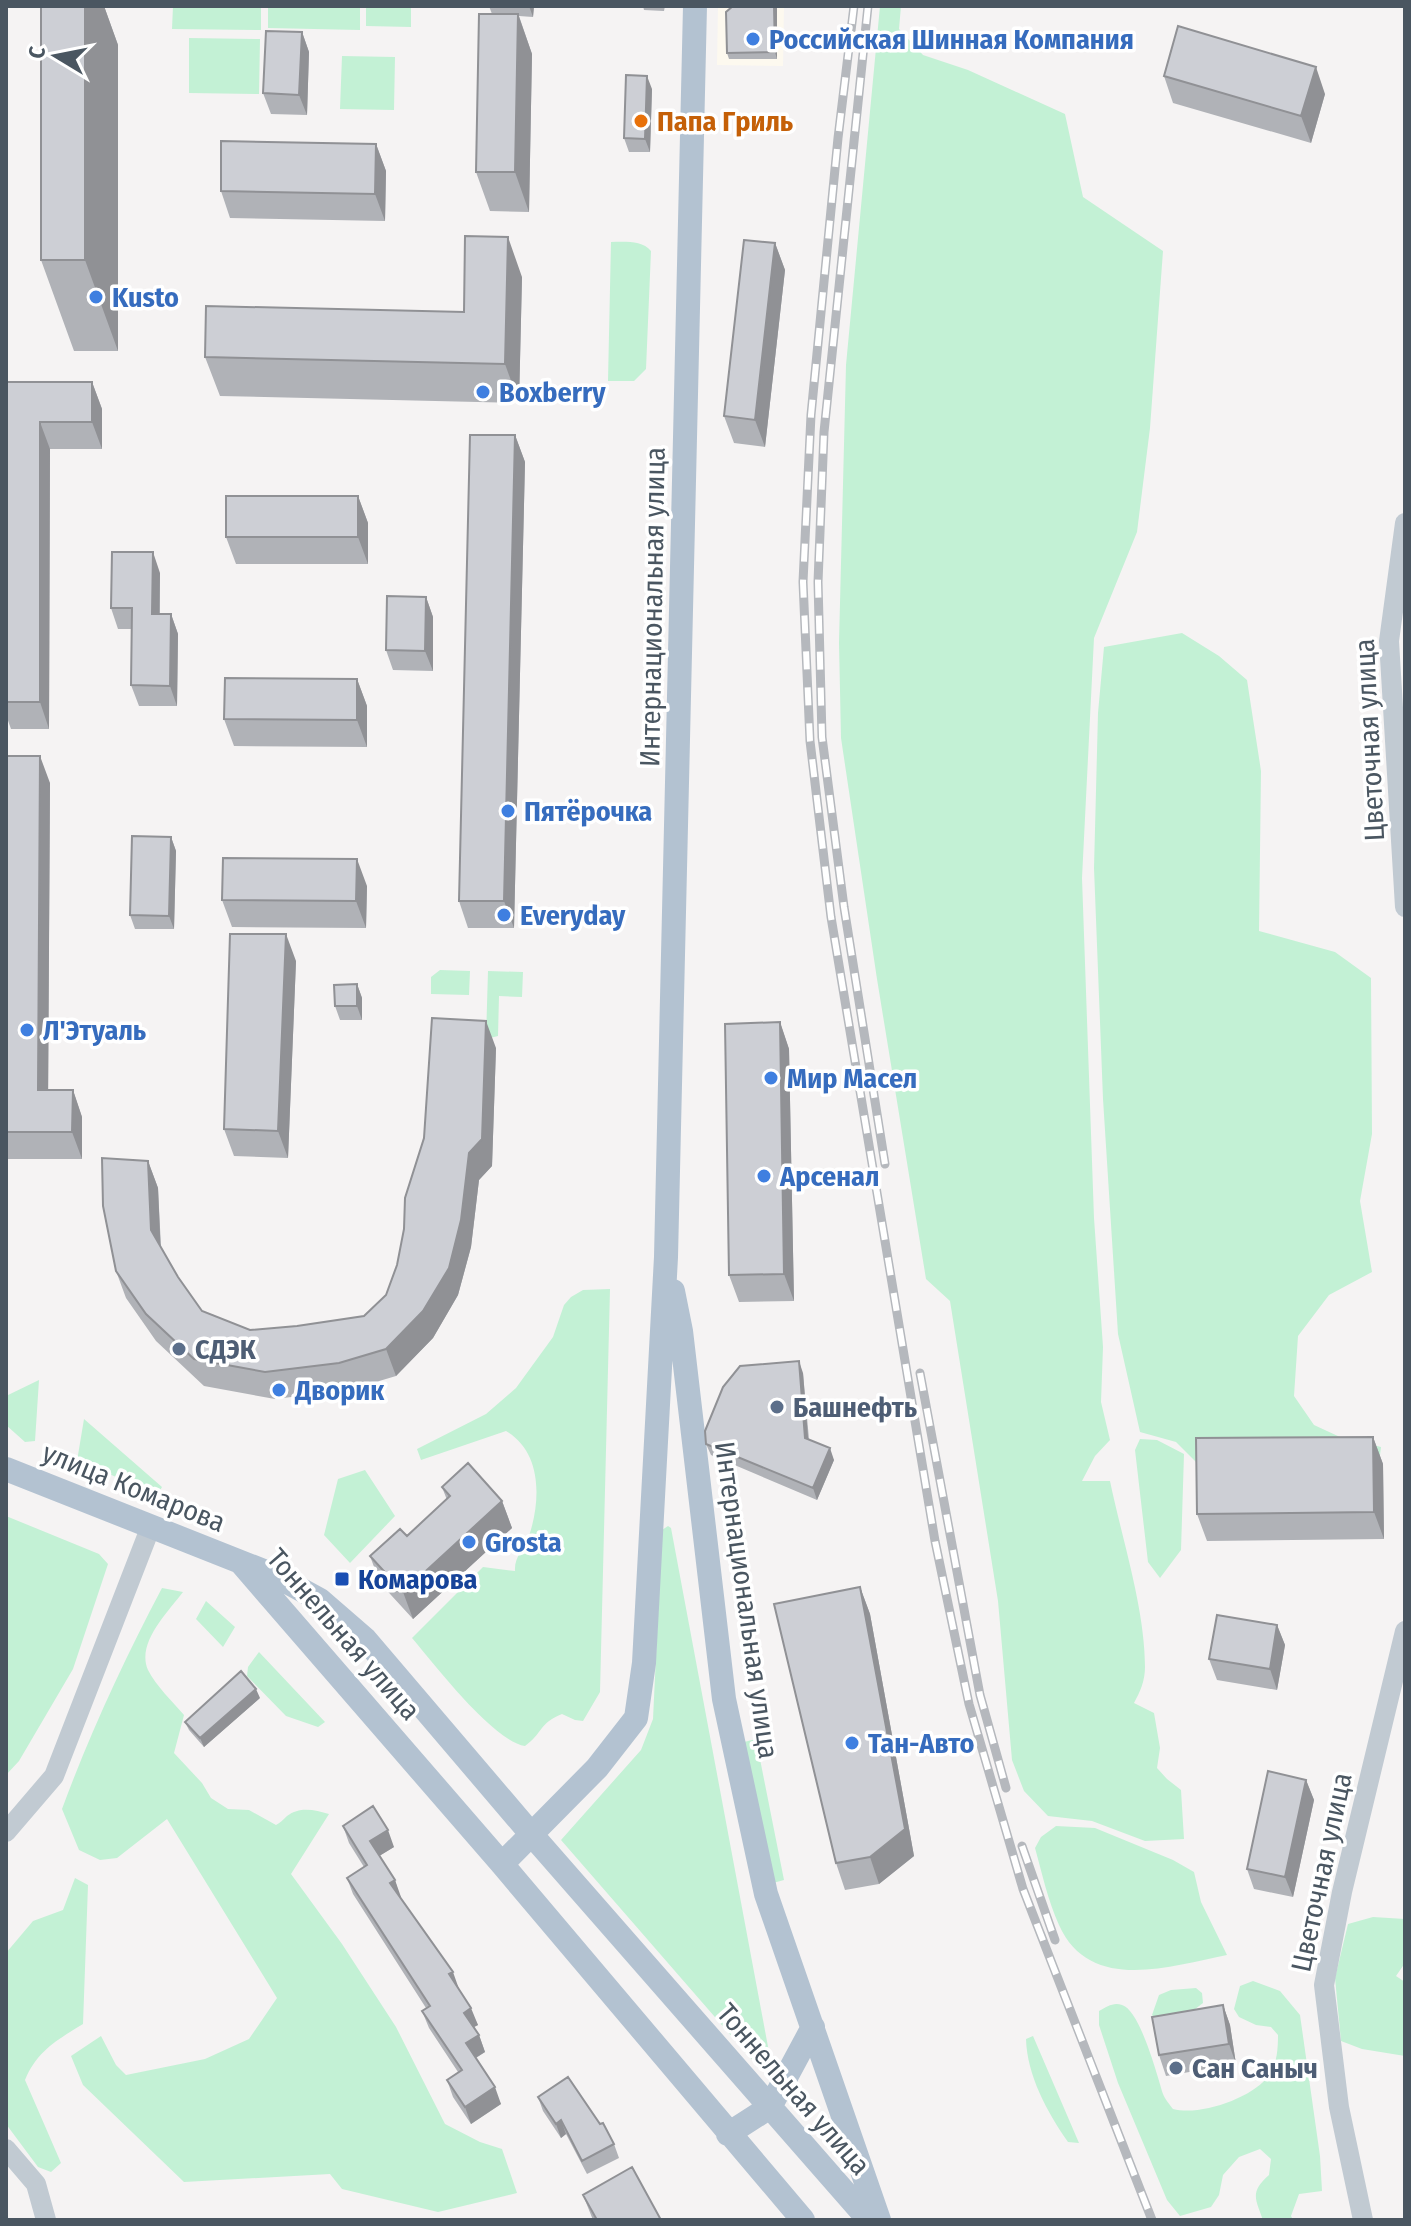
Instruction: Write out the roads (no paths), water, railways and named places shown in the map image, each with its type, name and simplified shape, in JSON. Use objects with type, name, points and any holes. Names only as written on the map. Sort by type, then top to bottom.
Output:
[{"type":"main road","name":"Интернациональная улица","points":[[502,1864],[597,1768],[636,1718],[644,1663],[666,1257],[695,6]]},
{"type":"main road","name":"Интернациональная улица","points":[[666,1257],[681,1331],[724,1699],[766,1894],[879,2220]]},
{"type":"main road","name":"улица Комарова","points":[[6,1469],[240,1562]]},
{"type":"main road","name":"Тоннельная улица","points":[[240,1562],[276,1576],[320,1600],[365,1639],[869,2220]]},
{"type":"main road","name":"Тоннельная улица","points":[[240,1562],[502,1864],[803,2220]]},
{"type":"main road","points":[[728,2134],[770,2107],[813,2027]]},
{"type":"street","name":"Цветочная улица","points":[[1405,523],[1389,641],[1405,907]]},
{"type":"street","points":[[6,1832],[54,1776],[151,1526]]},
{"type":"street","name":"Цветочная улица","points":[[1363,2220],[1339,2107],[1324,1985],[1342,1892],[1405,1631]]},
{"type":"street","points":[[6,2149],[36,2184],[46,2220]]},
{"type":"railway","points":[[854,6],[811,415],[803,582],[810,741],[831,917],[935,1541],[969,1704],[1023,1889],[1152,2220]]},
{"type":"railway","points":[[868,6],[824,432],[818,582],[822,737],[844,907],[885,1164]]},
{"type":"railway","points":[[920,1373],[980,1695],[1006,1788]]},
{"type":"railway","points":[[1022,1846],[1055,1940]]},
{"type":"place","name":"Российская Шинная Компания","points":[[753,39]]},
{"type":"place","name":"Папа Гриль","points":[[641,121]]},
{"type":"place","name":"Kusto","points":[[96,297]]},
{"type":"place","name":"Boxberry","points":[[483,392]]},
{"type":"place","name":"Пятёрочка","points":[[508,811]]},
{"type":"place","name":"Everyday","points":[[504,915]]},
{"type":"place","name":"Л'Этуаль","points":[[27,1030]]},
{"type":"place","name":"Мир Масел","points":[[771,1078]]},
{"type":"place","name":"Арсенал","points":[[764,1176]]},
{"type":"place","name":"СДЭК","points":[[179,1349]]},
{"type":"place","name":"Дворик","points":[[279,1390]]},
{"type":"place","name":"Башнефть","points":[[777,1407]]},
{"type":"place","name":"Grosta","points":[[469,1542]]},
{"type":"place","name":"Комарова","points":[[342,1579]]},
{"type":"place","name":"Тан-Авто","points":[[852,1743]]},
{"type":"place","name":"Сан Саныч","points":[[1176,2068]]}]
